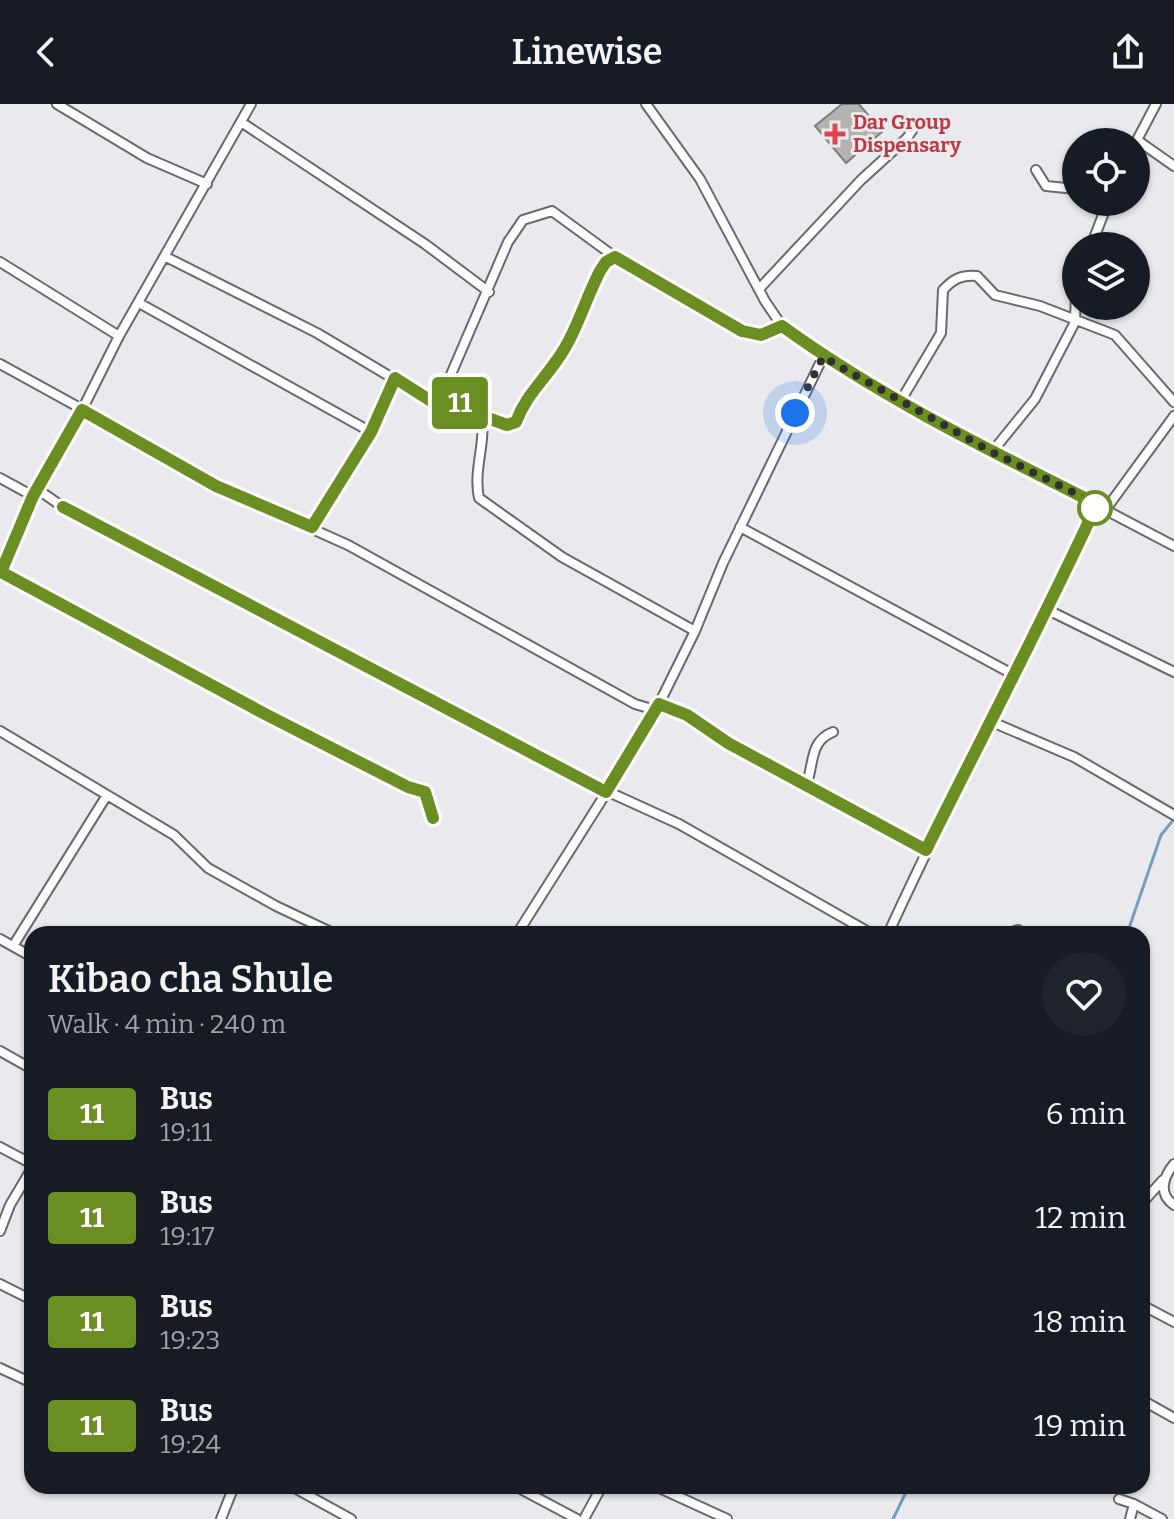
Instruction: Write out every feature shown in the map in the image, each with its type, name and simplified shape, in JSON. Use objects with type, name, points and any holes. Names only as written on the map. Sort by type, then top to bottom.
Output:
[{"type":"street","points":[[251,104],[119,336],[82,410],[35,492],[0,572],[312,738],[408,787],[425,792],[433,818]]},
{"type":"street","points":[[646,104],[700,179],[782,326],[823,357],[900,402],[1174,546]]},
{"type":"street","points":[[61,105],[147,158],[207,184]]},
{"type":"street","points":[[1143,128],[1153,105]]},
{"type":"street","points":[[241,122],[425,244],[489,292]]},
{"type":"street","points":[[759,289],[861,180],[907,138],[915,126]]},
{"type":"street","points":[[1150,150],[1174,166]]},
{"type":"street","points":[[1036,170],[1046,186],[1062,188]]},
{"type":"street","points":[[166,257],[317,333],[431,401],[443,393],[518,225],[548,210],[615,257],[742,331],[761,335],[782,326]]},
{"type":"street","points":[[443,393],[482,416],[507,425],[516,422],[523,404],[558,360],[600,271],[606,262],[615,257]]},
{"type":"street","points":[[0,262],[119,336]]},
{"type":"street","points":[[900,402],[941,333],[943,290],[957,278],[977,276],[995,295],[1040,306],[1115,335],[1174,402]]},
{"type":"street","points":[[139,303],[371,432]]},
{"type":"street","points":[[992,452],[1035,399],[1075,322]]},
{"type":"street","points":[[525,926],[657,707],[823,357]]},
{"type":"street","points":[[0,364],[216,486],[312,527],[635,704],[687,715],[728,743],[926,850]]},
{"type":"street","points":[[312,527],[371,432],[395,378]]},
{"type":"street","points":[[482,416],[483,432],[475,481],[479,498],[562,557],[695,631]]},
{"type":"street","points":[[1106,509],[1174,416]]},
{"type":"street","points":[[0,478],[35,492],[606,792],[679,824],[858,926]]},
{"type":"street","points":[[892,926],[953,792],[1016,676],[1097,504]]},
{"type":"street","points":[[740,527],[1016,676]]},
{"type":"street","points":[[1048,610],[1174,672]]},
{"type":"street","points":[[992,722],[1074,757],[1174,815]]},
{"type":"street","points":[[0,731],[174,835],[208,868],[318,926]]},
{"type":"street","points":[[807,783],[815,760],[816,743],[833,732]]},
{"type":"street","points":[[25,926],[107,795]]},
{"type":"street","points":[[13,946],[24,928]]},
{"type":"street","points":[[0,939],[24,952]]},
{"type":"street","points":[[0,1051],[24,1064]]},
{"type":"street","points":[[0,1147],[24,1161]]},
{"type":"street","points":[[1150,1195],[1174,1164]]},
{"type":"street","points":[[0,1231],[24,1180]]},
{"type":"street","points":[[1164,1180],[1164,1192],[1174,1205]]},
{"type":"street","points":[[0,1284],[24,1296]]},
{"type":"street","points":[[1150,1309],[1174,1322]]},
{"type":"street","points":[[0,1368],[24,1379]]},
{"type":"street","points":[[1150,1404],[1174,1418]]},
{"type":"street","points":[[221,1519],[231,1494]]},
{"type":"street","points":[[306,1494],[351,1519]]},
{"type":"street","points":[[530,1494],[577,1519]]},
{"type":"street","points":[[584,1519],[598,1494]]},
{"type":"street","points":[[672,1494],[727,1519]]},
{"type":"street","points":[[1119,1499],[1162,1519]]},
{"type":"street","points":[[1130,1519],[1134,1504]]},
{"type":"building","name":"Dar Group Dispensary","points":[[842,104],[859,104],[882,132],[846,163],[815,126]]},
{"type":"waterway","points":[[1130,926],[1161,835],[1174,819]]},
{"type":"waterway","points":[[893,1519],[905,1494]]},
{"type":"bus line","name":"11","points":[[63,507],[606,792],[659,704],[687,715],[728,743],[926,850],[1048,610],[1097,504],[900,402],[823,357],[782,326],[761,335],[742,331],[615,257],[606,262],[600,271],[558,360],[523,404],[516,422],[507,425],[482,416],[443,393],[431,401],[395,378],[371,432],[312,527],[216,486],[82,410],[33,496],[1,572],[323,744],[408,787],[425,792],[433,818]]},
{"type":"place","name":"Dar Group Dispensary","points":[[835,134]]},
{"type":"route","points":[[795,413],[823,357],[992,452],[1097,504],[1095,508]]}]
